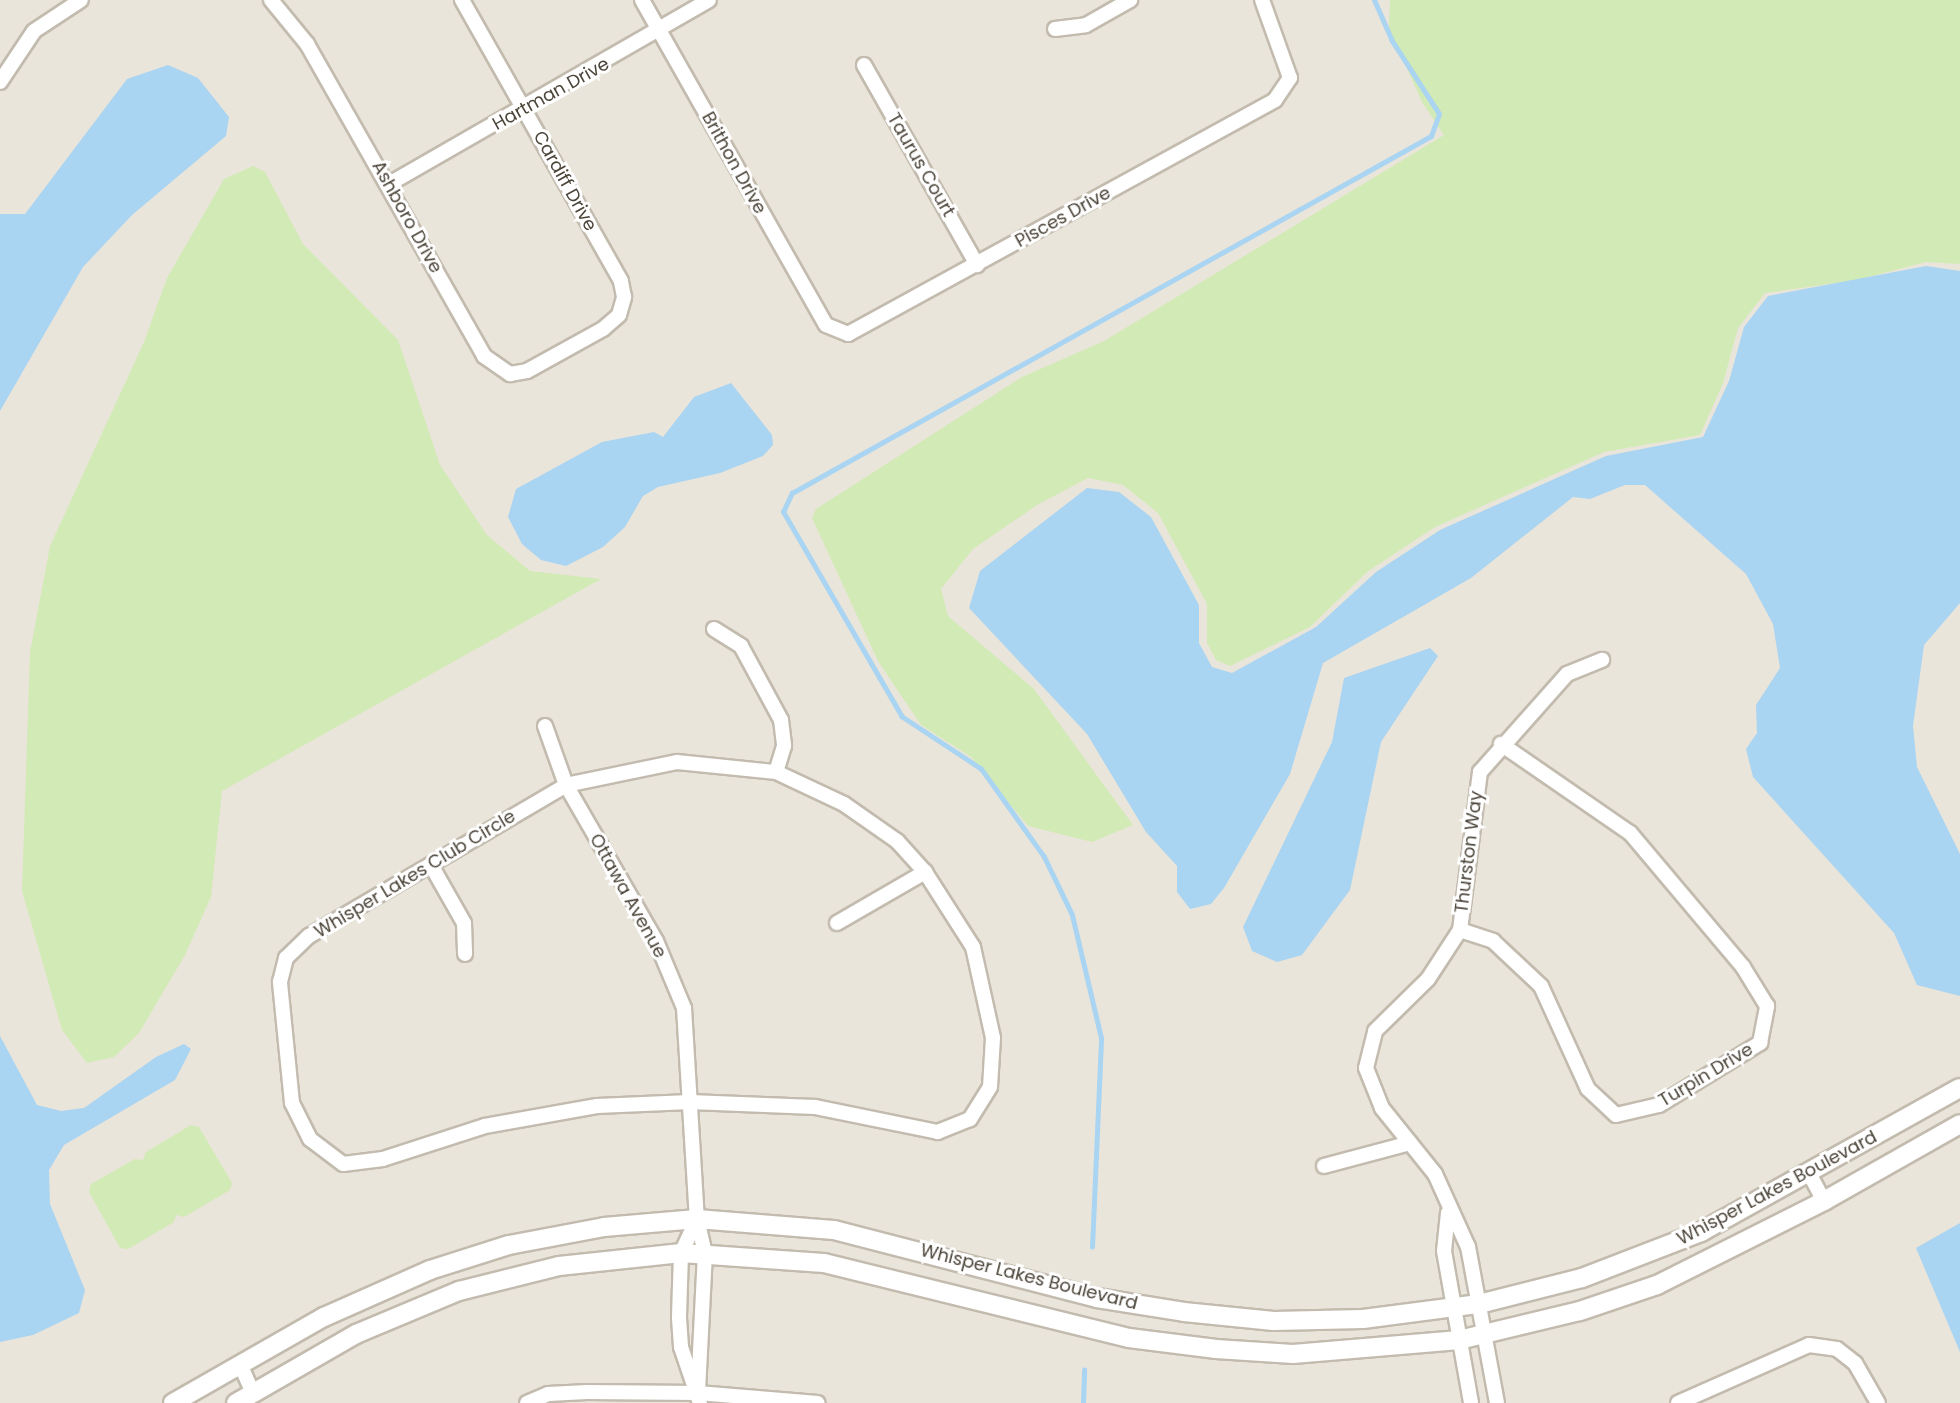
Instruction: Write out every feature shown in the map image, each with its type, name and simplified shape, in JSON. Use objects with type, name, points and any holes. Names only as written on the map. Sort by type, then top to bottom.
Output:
[{"type":"street","points":[[0,82],[34,32],[81,0]]},
{"type":"street","name":"Ashboro Drive","points":[[271,0],[307,44],[495,368],[510,374],[527,371],[569,347]]},
{"type":"street","name":"Cardiff Drive","points":[[462,0],[621,281],[619,315],[569,347]]},
{"type":"street","name":"Brithon Drive","points":[[642,0],[826,325]]},
{"type":"street","name":"Hartman Drive","points":[[389,184],[660,32],[709,0]]},
{"type":"street","points":[[1055,29],[1086,25],[1130,0]]},
{"type":"street","name":"Pisces Drive","points":[[826,325],[848,334],[873,325],[1275,100],[1290,78],[1262,0]]},
{"type":"street","name":"Taurus Court","points":[[864,65],[977,265]]},
{"type":"street","points":[[714,629],[741,646],[781,720],[784,746],[776,772]]},
{"type":"street","name":"Thurston Way","points":[[1497,1403],[1468,1247],[1448,1213],[1435,1174],[1382,1108],[1366,1068],[1375,1031],[1428,979],[1460,930],[1480,772],[1501,744],[1567,674],[1602,660]]},
{"type":"street","name":"Ottawa Avenue","points":[[545,726],[566,785],[656,941],[684,1009],[696,1219],[705,1253],[699,1398]]},
{"type":"street","name":"Turpin Drive","points":[[1460,930],[1493,941],[1541,986],[1588,1088],[1616,1115],[1659,1105],[1760,1043],[1767,1006],[1755,986],[1630,833],[1501,744]]},
{"type":"street","name":"Whisper Lakes Club Circle","points":[[677,762],[776,772],[844,804],[897,841],[925,872],[973,947],[993,1038],[990,1087],[970,1119],[938,1132],[815,1107],[690,1102],[597,1106],[497,1124],[383,1159],[343,1164],[310,1139],[292,1103],[280,982],[286,958],[309,936],[566,785],[677,762]]},
{"type":"street","points":[[431,865],[464,923],[465,954]]},
{"type":"street","points":[[837,923],[925,872]]},
{"type":"street","name":"Whisper Lakes Boulevard","points":[[173,1403],[324,1317],[430,1270],[509,1245],[604,1227],[696,1219],[834,1230],[1097,1298],[1184,1312],[1274,1321],[1363,1319],[1479,1304],[1633,1260],[1701,1232],[1960,1088]]},
{"type":"street","name":"Whisper Lakes Boulevard","points":[[236,1403],[356,1334],[459,1291],[559,1266],[681,1253],[824,1263],[1129,1338],[1216,1349],[1293,1354],[1459,1340],[1485,1335],[1657,1285],[1824,1201],[1960,1124]]},
{"type":"street","points":[[1324,1167],[1410,1143]]},
{"type":"street","points":[[1808,1173],[1824,1201]]},
{"type":"street","name":"Thurston Way","points":[[1448,1213],[1444,1251],[1471,1403]]},
{"type":"street","name":"Ottawa Avenue","points":[[696,1219],[681,1253],[681,1347],[699,1398]]},
{"type":"street","points":[[1678,1403],[1809,1345],[1837,1349],[1855,1363],[1878,1403]]},
{"type":"street","points":[[240,1364],[253,1393]]},
{"type":"street","points":[[527,1403],[548,1394],[818,1403]]},
{"type":"shaded area","points":[[0,0],[1960,0],[1960,1403],[0,1403]]},
{"type":"green space","points":[[1390,0],[1960,0],[1960,264],[1926,262],[1857,280],[1765,293],[1738,328],[1723,383],[1700,435],[1604,452],[1435,527],[1367,572],[1310,627],[1230,666],[1216,660],[1207,643],[1207,604],[1158,513],[1123,485],[1088,478],[1037,505],[973,549],[941,589],[948,616],[1034,689],[1133,825],[1092,842],[1028,826],[971,757],[921,725],[878,661],[812,518],[816,509],[1022,377],[1104,341],[1444,135],[1422,102],[1389,28]]},
{"type":"green space","points":[[253,166],[265,172],[303,244],[398,340],[440,465],[487,535],[530,571],[601,579],[222,791],[211,897],[185,955],[139,1033],[114,1057],[87,1063],[62,1030],[22,891],[30,652],[50,546],[144,342],[167,278],[224,179]]},
{"type":"green space","points":[[191,1125],[199,1127],[232,1183],[230,1190],[184,1217],[176,1215],[174,1222],[128,1249],[120,1248],[89,1192],[91,1184],[135,1159],[143,1160],[146,1152]]},
{"type":"water","points":[[168,65],[198,78],[229,117],[226,136],[132,215],[83,267],[0,411],[0,214],[25,214],[127,79]]},
{"type":"water","points":[[1926,266],[1960,271],[1960,603],[1924,645],[1913,726],[1917,767],[1960,854],[1960,996],[1917,985],[1894,933],[1753,777],[1746,749],[1757,733],[1756,705],[1780,668],[1773,624],[1746,574],[1645,485],[1625,485],[1590,499],[1573,497],[1471,578],[1323,663],[1290,774],[1224,888],[1211,904],[1190,909],[1177,892],[1177,866],[1146,832],[1087,734],[969,608],[980,571],[1087,488],[1119,492],[1151,517],[1199,605],[1199,643],[1212,667],[1232,673],[1316,627],[1376,572],[1440,530],[1606,456],[1703,437],[1729,381],[1744,327],[1768,296]]},
{"type":"water","points":[[731,383],[772,435],[773,445],[763,456],[720,473],[658,487],[643,496],[625,527],[603,547],[566,566],[541,560],[522,544],[508,517],[516,489],[602,442],[654,432],[663,437],[694,397]]},
{"type":"water","points":[[1430,648],[1438,656],[1381,742],[1350,890],[1302,955],[1277,962],[1252,951],[1243,927],[1332,742],[1344,678]]},
{"type":"water","points":[[0,1036],[37,1105],[61,1111],[84,1108],[156,1057],[184,1044],[191,1049],[175,1080],[64,1145],[49,1170],[50,1204],[85,1290],[79,1313],[33,1335],[0,1342]]},
{"type":"water","points":[[1960,1223],[1960,1352],[1916,1248]]},
{"type":"waterway","points":[[1092,1247],[1101,1038],[1072,915],[1044,857],[981,769],[902,717],[783,512],[792,493],[1431,136],[1439,114],[1392,41],[1374,0]]},
{"type":"waterway","points":[[1083,1403],[1084,1370]]}]
